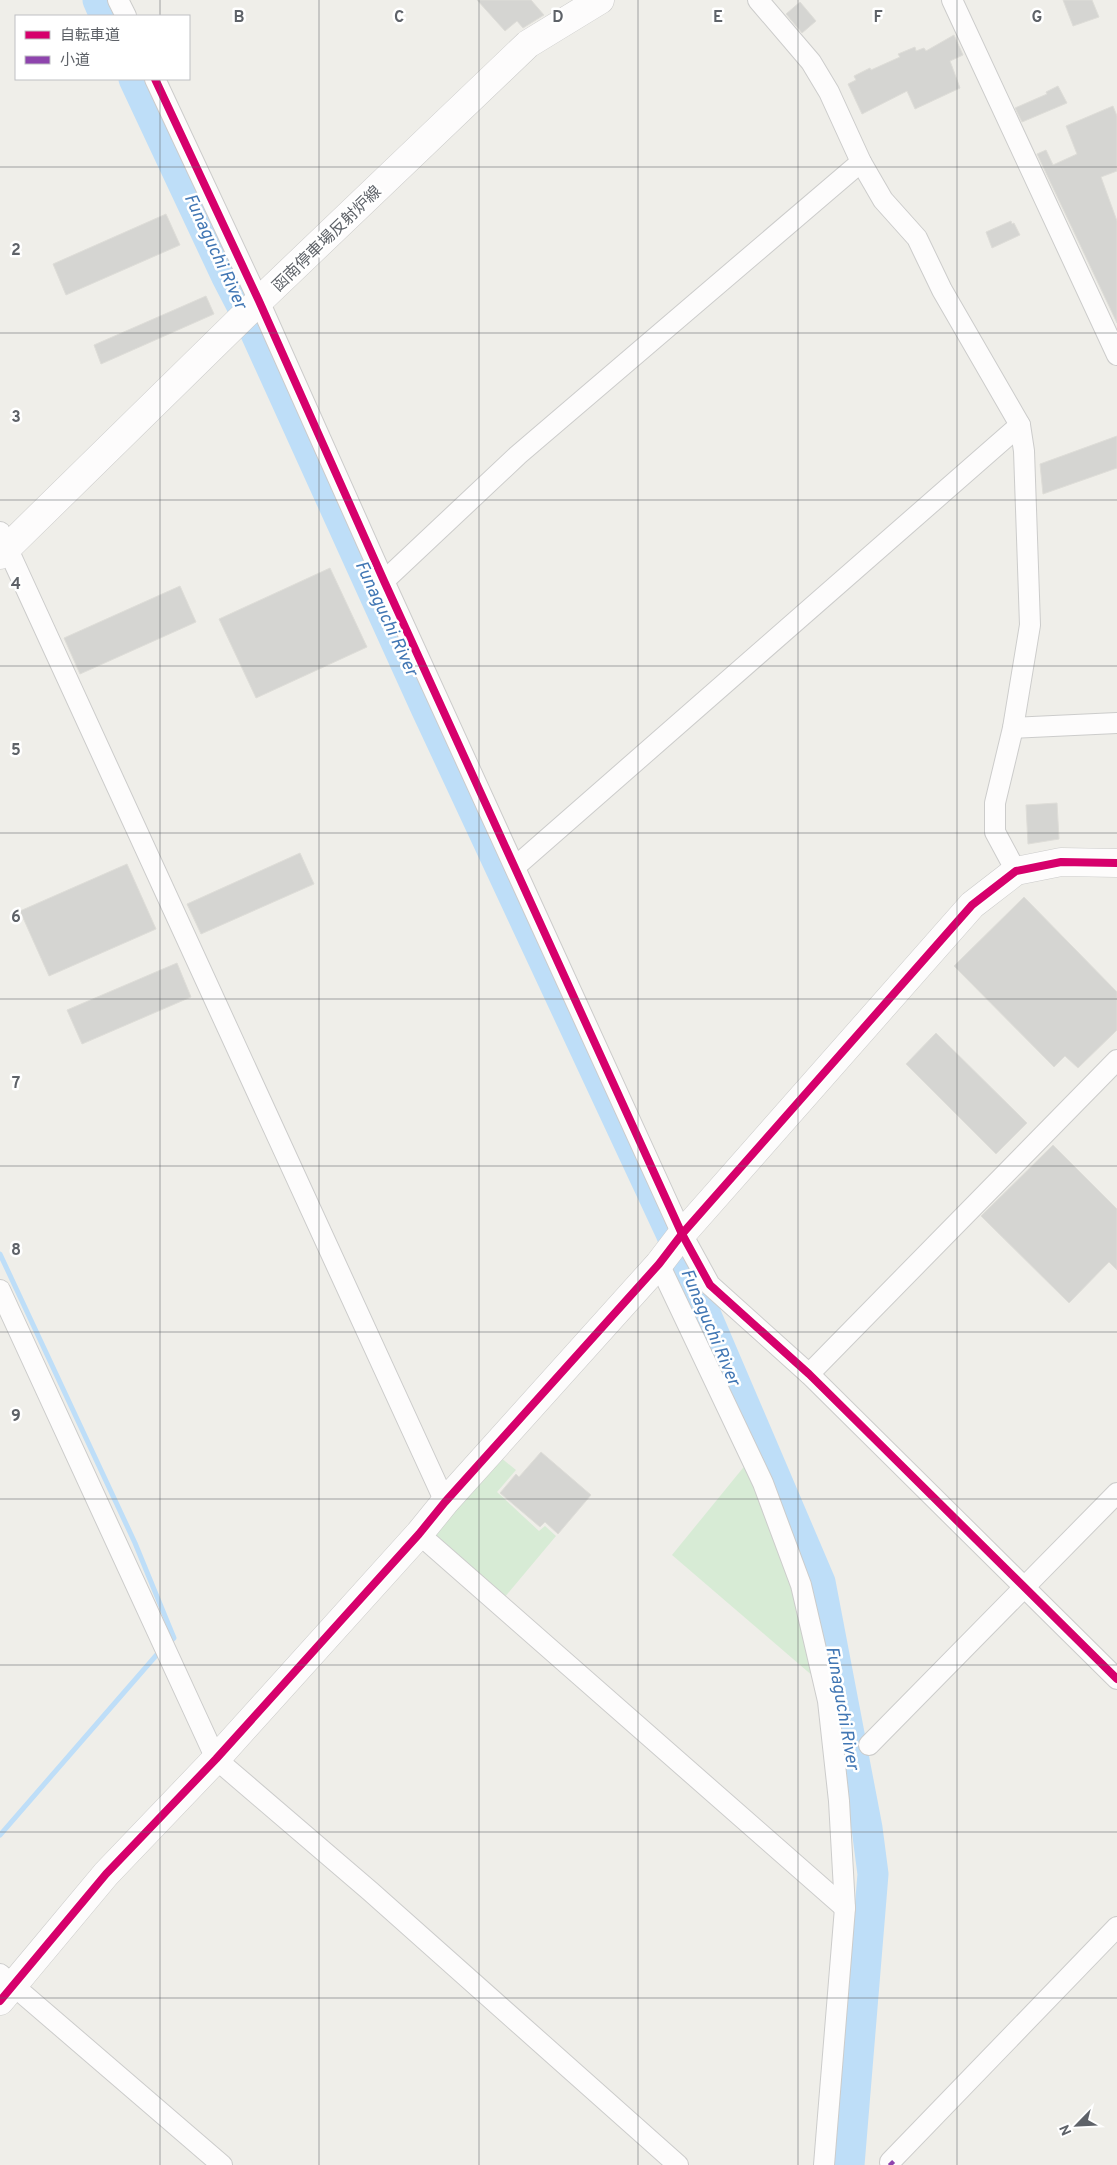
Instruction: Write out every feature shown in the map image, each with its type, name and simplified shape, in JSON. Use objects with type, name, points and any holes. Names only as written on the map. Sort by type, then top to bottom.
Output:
[{"type":"street","points":[[118,0],[126,15]]},
{"type":"street","name":"函南停車場反射炉線","points":[[3,544],[250,311],[528,44],[600,0]]},
{"type":"street","points":[[758,0],[811,62],[829,92],[861,162],[883,200],[917,238],[942,290],[1020,425],[1024,451],[1030,624],[1013,728],[995,803],[995,832],[1016,872]]},
{"type":"street","points":[[952,0],[1117,355]]},
{"type":"street","points":[[155,80],[250,311],[384,580],[682,1234],[710,1285],[809,1374],[1117,1679]]},
{"type":"street","points":[[384,580],[518,454],[861,162]]},
{"type":"street","points":[[515,866],[1020,425]]},
{"type":"street","points":[[3,544],[444,1502]]},
{"type":"street","points":[[1013,728],[1117,723]]},
{"type":"street","points":[[222,2165],[5,1986],[106,1874],[216,1759],[419,1534],[444,1502],[659,1264],[682,1234],[972,905],[1016,872],[1061,862],[1117,863]]},
{"type":"street","points":[[809,1374],[1117,1060]]},
{"type":"street","points":[[659,1264],[763,1484],[801,1585],[828,1701],[839,1801],[845,1908],[824,2165]]},
{"type":"street","points":[[0,1290],[216,1759],[370,1892],[678,2165]]},
{"type":"street","points":[[869,1745],[1117,1493]]},
{"type":"street","points":[[419,1534],[845,1908]]},
{"type":"street","points":[[890,2162],[1117,1927]]},
{"type":"green space","points":[[500,1457],[516,1470],[497,1492],[539,1531],[545,1526],[556,1536],[504,1598],[433,1538]]},
{"type":"green space","points":[[747,1463],[780,1548],[800,1614],[814,1677],[672,1555]]},
{"type":"building","points":[[477,0],[531,0],[544,15],[523,28],[517,21],[505,31]]},
{"type":"building","points":[[1063,0],[1092,0],[1099,17],[1073,26]]},
{"type":"building","points":[[800,2],[816,21],[802,33],[786,14]]},
{"type":"building","points":[[954,35],[963,55],[950,61],[960,88],[915,109],[907,91],[862,114],[848,84],[856,80],[854,76],[900,57],[898,54],[915,47],[916,51],[924,48],[926,51]]},
{"type":"building","points":[[1058,86],[1067,103],[1022,122],[1015,108],[1047,94],[1046,92]]},
{"type":"building","points":[[1113,106],[1117,116],[1117,171],[1101,177],[1117,221],[1117,323],[1037,154],[1046,150],[1053,165],[1077,154],[1066,126]]},
{"type":"building","points":[[166,214],[180,245],[66,295],[53,264]]},
{"type":"building","points":[[1011,221],[1020,235],[992,248],[986,232]]},
{"type":"building","points":[[206,296],[214,314],[101,364],[94,345]]},
{"type":"building","points":[[1117,436],[1117,468],[1043,494],[1040,464]]},
{"type":"building","points":[[330,568],[367,647],[256,698],[219,619]]},
{"type":"building","points":[[180,586],[196,622],[80,674],[64,638]]},
{"type":"building","points":[[1057,803],[1059,839],[1028,844],[1026,805]]},
{"type":"building","points":[[300,853],[314,884],[201,934],[187,904]]},
{"type":"building","points":[[127,864],[156,929],[49,976],[20,911]]},
{"type":"building","points":[[1024,897],[1117,992],[1117,1030],[1078,1068],[1065,1056],[1054,1067],[954,966]]},
{"type":"building","points":[[177,963],[191,997],[82,1044],[67,1010]]},
{"type":"building","points":[[936,1033],[1027,1123],[996,1154],[906,1064]]},
{"type":"building","points":[[1053,1145],[1117,1209],[1117,1270],[1109,1262],[1069,1303],[981,1216]]},
{"type":"building","points":[[541,1452],[591,1495],[558,1534],[545,1522],[540,1527],[500,1493],[516,1474],[519,1477]]},
{"type":"waterway","name":"Funaguchi River","points":[[98,0],[105,15]]},
{"type":"waterway","name":"Funaguchi River","points":[[134,80],[226,275],[254,329],[426,708],[670,1231],[820,1582],[867,1828],[873,1874],[849,2165]]},
{"type":"waterway","points":[[0,1254],[135,1543],[174,1638],[168,1643]]},
{"type":"waterway","points":[[0,1835],[160,1651]]},
{"type":"marked path","points":[[890,2162],[893,2165]]},
{"type":"cycle path","points":[[155,80],[259,301],[384,581],[682,1234],[710,1285],[809,1374],[1117,1679]]},
{"type":"cycle path","points":[[0,2001],[106,1874],[216,1759],[419,1534],[445,1502],[659,1264],[682,1234],[972,905],[1016,871],[1061,862],[1117,863]]}]
